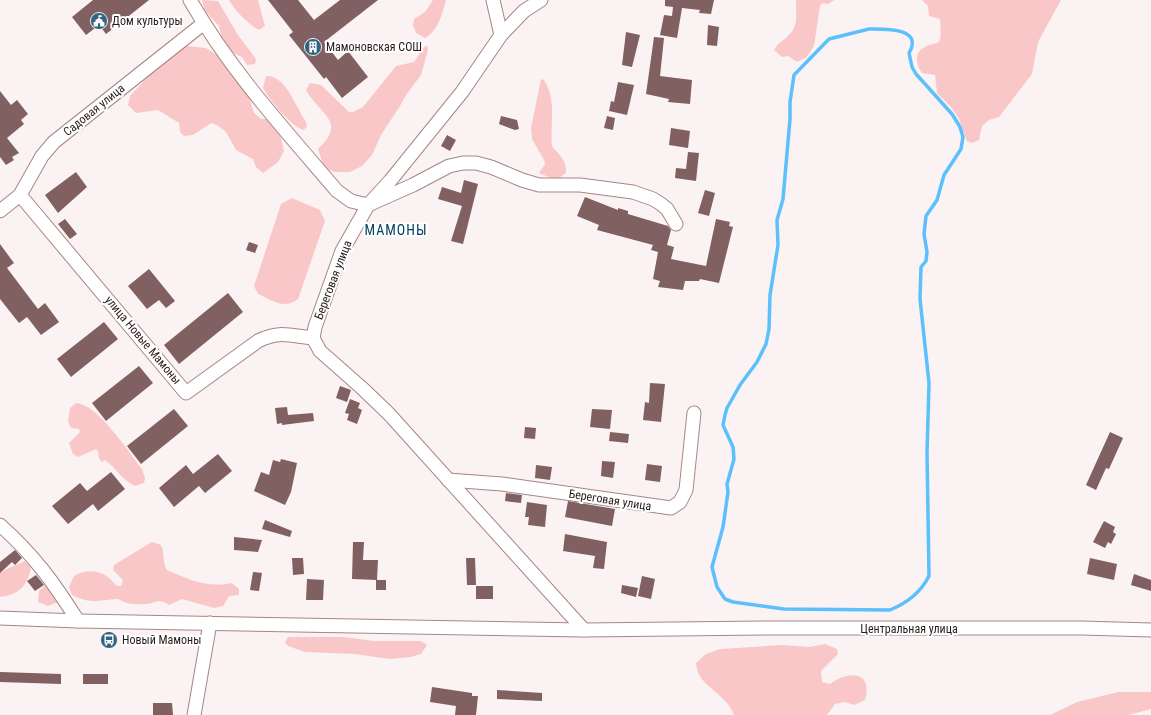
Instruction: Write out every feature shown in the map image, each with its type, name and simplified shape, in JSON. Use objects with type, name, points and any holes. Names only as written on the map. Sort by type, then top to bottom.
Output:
[{"type":"street","points":[[190,0],[246,84],[337,191],[351,201],[368,205],[413,185],[449,166],[469,162],[491,167],[522,180],[539,185],[580,184],[633,192],[653,199],[661,204],[667,209],[676,224]]},
{"type":"street","points":[[493,0],[501,35]]},
{"type":"street","name":"Береговая улица","points":[[313,338],[315,327],[342,250],[368,205],[390,181],[462,92],[501,35],[524,11],[541,0]]},
{"type":"street","name":"Садовая улица","points":[[0,211],[20,195],[34,174],[42,156],[54,142],[204,23]]},
{"type":"street","name":"улица Новые Мамоны","points":[[20,195],[186,393],[258,341],[268,336],[284,334],[313,338]]},
{"type":"street","points":[[313,338],[320,351],[364,389],[389,414],[584,630]]},
{"type":"street","name":"Береговая улица","points":[[448,480],[502,484],[671,508],[680,502],[686,490],[694,413]]},
{"type":"street","points":[[0,525],[24,547],[44,570],[78,621]]},
{"type":"street","name":"Центральная улица","points":[[0,618],[78,621],[584,630],[667,628],[1082,628],[1151,630]]},
{"type":"street","points":[[194,715],[210,623]]},
{"type":"shaded area","points":[[202,0],[218,1],[238,35],[256,59],[255,64],[247,65],[242,57],[233,53],[222,38],[219,26],[205,11]]},
{"type":"shaded area","points":[[229,0],[258,0],[265,26],[259,30],[246,21]]},
{"type":"shaded area","points":[[433,0],[446,0],[437,26],[430,35],[425,38],[416,33],[413,25],[414,19],[425,12]]},
{"type":"shaded area","points":[[796,0],[834,0],[828,4],[822,3],[820,6],[814,46],[807,57],[797,62],[788,56],[782,57],[774,50],[792,32],[794,28],[796,20]]},
{"type":"shaded area","points":[[922,0],[1061,0],[1038,42],[1032,74],[999,117],[989,120],[982,126],[979,140],[972,143],[967,141],[959,119],[951,107],[937,93],[935,75],[922,73],[918,66],[917,58],[920,51],[927,46],[939,42],[941,34],[940,19],[929,16],[928,6]]},
{"type":"shaded area","points":[[186,46],[206,48],[222,58],[249,97],[254,113],[261,119],[269,119],[279,130],[284,151],[278,162],[263,173],[256,167],[253,159],[236,150],[226,132],[217,125],[211,123],[193,135],[184,136],[180,132],[179,123],[158,110],[136,113],[128,105],[130,96],[153,71],[175,50]]},
{"type":"shaded area","points":[[427,46],[428,50],[421,75],[406,95],[381,135],[372,155],[362,166],[350,172],[335,172],[324,168],[318,149],[327,140],[331,132],[331,125],[324,113],[306,90],[310,83],[321,85],[349,112],[353,112],[363,107],[396,66],[414,62],[424,47]]},
{"type":"shaded area","points":[[266,76],[279,80],[289,92],[305,120],[307,126],[304,130],[293,124],[275,106],[263,88]]},
{"type":"shaded area","points":[[541,79],[544,80],[548,88],[552,104],[552,146],[562,158],[566,168],[566,173],[556,180],[539,173],[545,164],[532,139],[531,128]]},
{"type":"shaded area","points":[[292,198],[320,210],[325,221],[298,299],[288,304],[283,304],[258,294],[254,286],[281,204]]},
{"type":"shaded area","points":[[76,403],[85,405],[94,411],[112,430],[142,469],[145,478],[144,483],[135,486],[130,483],[105,460],[102,462],[99,459],[98,451],[96,449],[78,457],[73,454],[69,443],[80,432],[79,429],[71,428],[68,422],[70,408]]},
{"type":"shaded area","points":[[152,542],[161,545],[167,570],[191,580],[206,584],[232,583],[239,589],[239,595],[229,596],[223,606],[214,608],[182,599],[169,605],[160,601],[139,604],[128,603],[118,599],[90,601],[72,595],[69,587],[74,576],[82,572],[91,571],[104,574],[118,586],[121,586],[123,580],[113,570],[114,565]]},
{"type":"shaded area","points":[[25,561],[31,567],[25,584],[22,588],[12,594],[0,597],[0,572]]},
{"type":"shaded area","points":[[47,584],[60,598],[58,602],[48,606],[38,602],[39,591]]},
{"type":"shaded area","points":[[288,637],[344,637],[374,641],[421,641],[427,645],[421,654],[411,657],[389,659],[355,654],[305,652],[288,646],[285,642]]},
{"type":"shaded area","points":[[825,644],[837,649],[838,654],[821,671],[822,682],[830,684],[844,677],[851,675],[857,676],[862,678],[867,690],[865,700],[854,705],[845,702],[835,704],[827,715],[734,715],[724,700],[701,678],[696,663],[706,654],[720,649],[783,645],[809,647]]},
{"type":"shaded area","points":[[1118,692],[1151,692],[1151,709],[1128,715],[1050,715],[1077,702]]},
{"type":"building","name":"Дом культуры","points":[[93,0],[149,0],[106,34],[99,25],[86,35],[72,17]]},
{"type":"building","name":"Мамоновская СОШ","points":[[268,0],[298,0],[314,20],[340,0],[378,0],[324,42],[338,60],[348,51],[368,77],[342,98],[326,77],[324,79],[289,35],[293,32]]},
{"type":"building","points":[[665,0],[714,0],[711,14],[699,13],[700,10],[682,8],[677,38],[660,35],[664,15],[672,16],[673,7],[665,6]]},
{"type":"building","points":[[708,25],[719,27],[717,46],[707,45]]},
{"type":"building","points":[[626,32],[640,35],[632,67],[622,65]]},
{"type":"building","points":[[654,37],[664,38],[660,76],[692,80],[690,104],[668,102],[669,99],[646,94]]},
{"type":"building","points":[[618,82],[634,85],[627,115],[609,111],[611,101],[614,102]]},
{"type":"building","points":[[0,91],[11,105],[17,100],[28,114],[21,120],[24,124],[7,138],[19,153],[12,157],[14,160],[6,165],[0,157]]},
{"type":"building","points":[[501,116],[517,120],[519,129],[515,130],[499,124]]},
{"type":"building","points":[[607,116],[615,118],[613,130],[604,128]]},
{"type":"building","points":[[671,128],[690,131],[688,148],[669,145]]},
{"type":"building","points":[[447,135],[456,140],[450,151],[441,146]]},
{"type":"building","points":[[688,152],[699,153],[696,181],[675,178],[676,168],[686,169]]},
{"type":"building","points":[[76,172],[87,187],[58,213],[45,195]]},
{"type":"building","points":[[464,180],[478,184],[463,244],[451,241],[462,206],[438,199],[442,187],[461,193]]},
{"type":"building","points":[[705,190],[715,193],[709,216],[698,213]]},
{"type":"building","points":[[585,197],[618,210],[618,208],[628,211],[628,214],[668,226],[671,230],[667,245],[674,247],[671,259],[706,266],[716,219],[730,222],[729,226],[733,227],[719,283],[700,279],[699,281],[685,281],[683,290],[658,287],[660,281],[653,279],[658,252],[651,250],[653,245],[597,230],[599,225],[577,216]]},
{"type":"building","points":[[65,219],[77,234],[70,239],[58,224]]},
{"type":"building","points":[[249,242],[258,245],[255,253],[246,250]]},
{"type":"building","points":[[0,244],[14,263],[7,268],[38,309],[45,303],[59,322],[41,335],[27,317],[19,323],[0,299]]},
{"type":"building","points":[[149,269],[175,301],[166,308],[159,300],[147,309],[128,286]]},
{"type":"building","points":[[228,293],[243,312],[179,364],[164,345]]},
{"type":"building","points":[[104,322],[118,339],[71,377],[57,359]]},
{"type":"building","points":[[139,366],[153,383],[106,421],[92,403]]},
{"type":"building","points":[[650,383],[665,384],[661,422],[643,420],[645,402],[649,403]]},
{"type":"building","points":[[340,386],[351,390],[347,402],[336,398]]},
{"type":"building","points":[[350,399],[360,403],[358,408],[362,410],[357,424],[347,420],[349,414],[345,413]]},
{"type":"building","points":[[287,407],[288,415],[313,413],[314,421],[282,425],[282,423],[277,424],[275,408]]},
{"type":"building","points":[[174,409],[188,426],[141,464],[127,446]]},
{"type":"building","points":[[592,409],[612,410],[610,429],[590,427]]},
{"type":"building","points":[[525,427],[536,428],[535,439],[524,438]]},
{"type":"building","points":[[610,432],[629,434],[628,443],[609,441]]},
{"type":"building","points":[[1110,432],[1123,438],[1109,469],[1106,468],[1096,490],[1086,485]]},
{"type":"building","points":[[218,454],[232,471],[205,493],[199,486],[174,507],[159,488],[186,465],[193,474]]},
{"type":"building","points":[[281,459],[297,463],[291,492],[285,505],[254,491],[261,472],[269,475],[273,460],[280,462]]},
{"type":"building","points":[[602,461],[615,462],[613,478],[601,476]]},
{"type":"building","points":[[647,464],[662,466],[660,482],[645,480]]},
{"type":"building","points":[[536,465],[552,467],[550,480],[535,478]]},
{"type":"building","points":[[111,472],[125,489],[98,511],[93,504],[68,524],[52,506],[80,483],[87,491]]},
{"type":"building","points":[[506,493],[522,495],[521,503],[505,501]]},
{"type":"building","points":[[568,501],[615,509],[612,526],[565,517]]},
{"type":"building","points":[[527,502],[547,505],[545,527],[528,525],[529,517],[525,517]]},
{"type":"building","points":[[265,520],[292,531],[290,537],[262,529]]},
{"type":"building","points":[[1104,521],[1115,527],[1113,532],[1116,534],[1111,544],[1108,542],[1105,548],[1093,542]]},
{"type":"building","points":[[565,534],[607,542],[604,569],[593,568],[595,556],[563,551]]},
{"type":"building","points":[[234,537],[262,540],[258,552],[234,550]]},
{"type":"building","points":[[353,542],[364,542],[363,560],[378,560],[377,580],[352,579]]},
{"type":"building","points":[[15,550],[22,558],[15,565],[12,562],[0,573],[0,562]]},
{"type":"building","points":[[292,558],[303,558],[304,574],[293,575]]},
{"type":"building","points":[[466,558],[475,558],[476,585],[467,585]]},
{"type":"building","points":[[1090,558],[1117,564],[1114,580],[1087,574]]},
{"type":"building","points":[[253,572],[262,573],[259,591],[250,590]]},
{"type":"building","points":[[1134,574],[1151,580],[1151,591],[1131,585]]},
{"type":"building","points":[[36,575],[44,585],[35,591],[27,581]]},
{"type":"building","points":[[642,576],[655,579],[651,599],[638,596]]},
{"type":"building","points":[[307,579],[324,580],[323,600],[306,600]]},
{"type":"building","points":[[376,580],[386,580],[386,590],[376,590]]},
{"type":"building","points":[[622,585],[638,588],[636,597],[621,593]]},
{"type":"building","points":[[476,586],[493,586],[493,599],[476,599]]},
{"type":"building","points":[[0,672],[61,674],[61,684],[0,682]]},
{"type":"building","points":[[83,674],[108,674],[108,684],[83,684]]},
{"type":"building","points":[[432,687],[472,693],[472,696],[478,696],[476,715],[455,715],[456,706],[430,702]]},
{"type":"building","points":[[497,690],[542,693],[542,701],[497,699]]},
{"type":"building","points":[[153,703],[172,703],[173,715],[153,715]]},
{"type":"waterway","points":[[869,29],[900,31],[907,34],[911,38],[912,45],[909,53],[912,67],[916,74],[952,114],[960,127],[963,137],[961,149],[944,175],[937,200],[926,216],[924,234],[927,252],[926,261],[921,267],[920,299],[929,383],[927,453],[929,576],[918,592],[902,604],[890,610],[784,609],[733,602],[725,599],[717,587],[712,567],[723,527],[728,492],[727,484],[734,459],[733,447],[723,425],[727,408],[740,385],[757,362],[766,344],[769,329],[770,295],[778,245],[777,220],[783,199],[790,119],[790,102],[794,75],[829,39],[869,29]]},
{"type":"place","name":"Дом культуры","points":[[99,21]]},
{"type":"place","name":"Мамоновская СОШ","points":[[313,47]]},
{"type":"place","name":"Новый Мамоны","points":[[109,640]]},
{"type":"district","name":"МАМОНЫ","points":[[396,230]]}]
